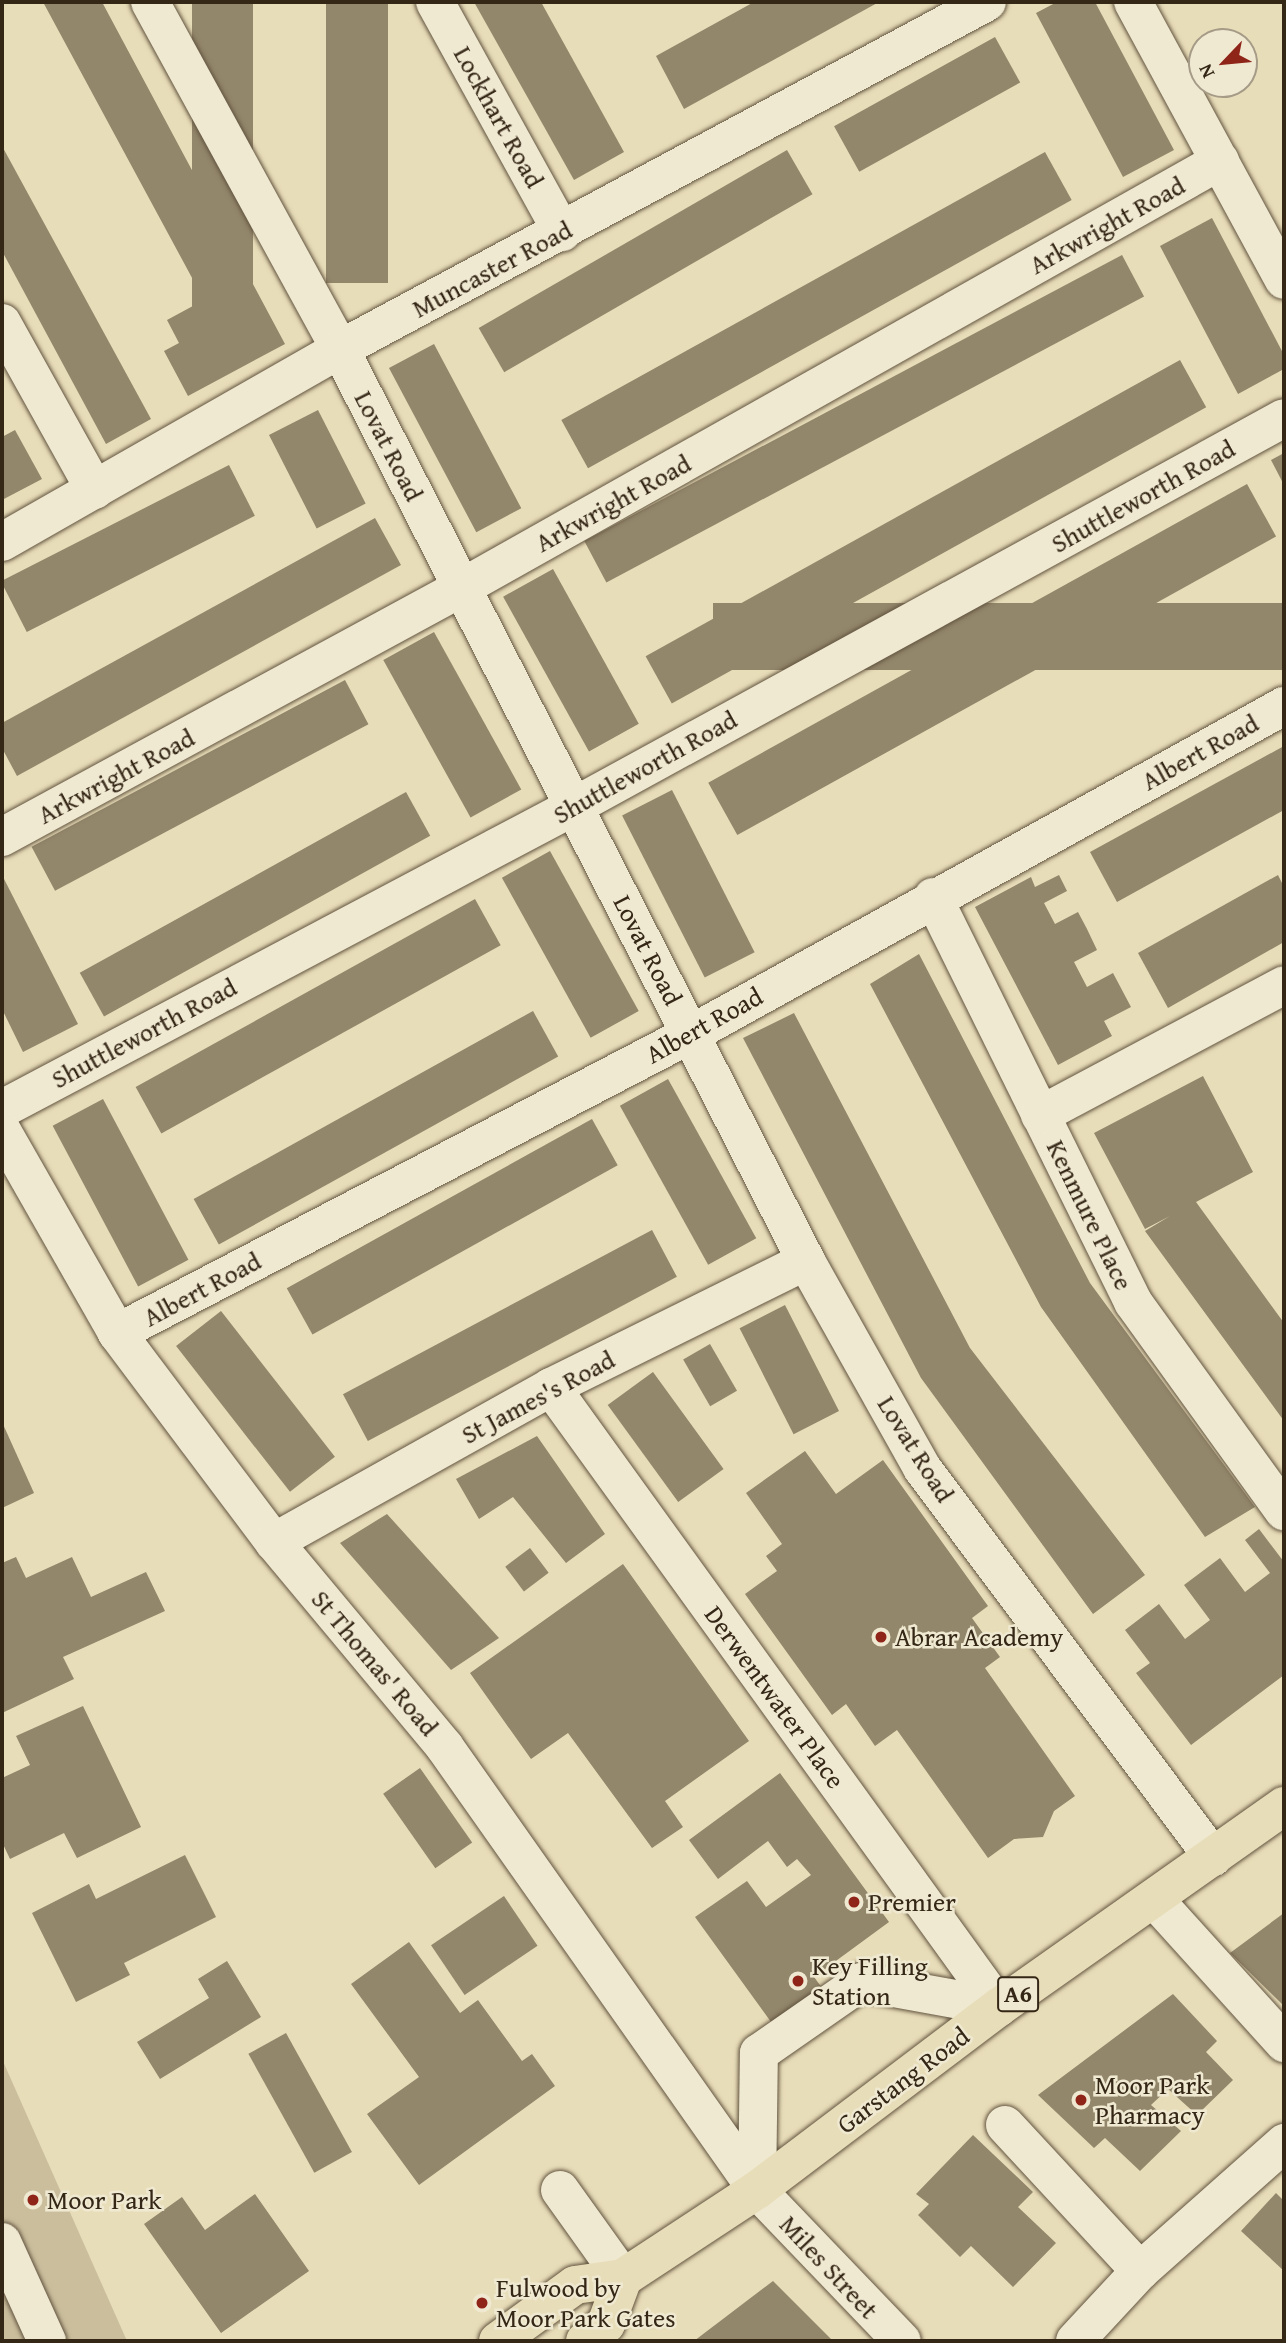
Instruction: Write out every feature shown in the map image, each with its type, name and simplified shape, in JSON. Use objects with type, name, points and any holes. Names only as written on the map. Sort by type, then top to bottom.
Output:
[{"type":"highway","name":"Garstang Road","points":[[498,2341],[575,2285],[623,2278],[757,2190],[999,2007],[1155,1900],[1284,1806]]},
{"type":"highway","points":[[585,2341],[606,2324],[623,2278]]},
{"type":"street","name":"Lovat Road","points":[[150,2],[340,349],[806,1261],[922,1468],[1213,1857]]},
{"type":"street","name":"Lockhart Road","points":[[435,2],[562,232]]},
{"type":"street","name":"Muncaster Road","points":[[2,542],[340,349],[987,2]]},
{"type":"street","points":[[1133,2],[1284,280]]},
{"type":"street","name":"Arkwright Road","points":[[2,837],[461,588],[1220,161]]},
{"type":"street","points":[[2,323],[95,490]]},
{"type":"street","name":"Shuttleworth Road","points":[[2,1109],[573,807],[1284,418]]},
{"type":"street","name":"Albert Road","points":[[117,1334],[691,1034],[779,982],[1284,706]]},
{"type":"street","name":"Kenmure Place","points":[[933,897],[1133,1302],[1284,1511]]},
{"type":"street","points":[[1040,1115],[1284,985]]},
{"type":"street","name":"St Thomas' Road","points":[[2,1130],[117,1334],[274,1542],[444,1746],[757,2190]]},
{"type":"street","name":"St James's Road","points":[[274,1542],[551,1387],[806,1261]]},
{"type":"street","name":"Derwentwater Place","points":[[551,1387],[999,2007]]},
{"type":"street","points":[[1155,1900],[1284,2043]]},
{"type":"street","points":[[757,2190],[759,2053],[861,1982],[999,2007]]},
{"type":"street","points":[[1005,2125],[1140,2271]]},
{"type":"street","points":[[1075,2341],[1140,2271],[1284,2143]]},
{"type":"street","points":[[560,2190],[623,2278]]},
{"type":"street","name":"Miles Street","points":[[757,2190],[902,2341]]},
{"type":"street","points":[[2,2242],[47,2341]]},
{"type":"shaded area","name":"Moor Park","points":[[2,2059],[127,2341],[2,2341]]},
{"type":"building","points":[[43,2],[102,2],[285,344],[188,396],[164,351],[179,343],[167,320],[204,300]]},
{"type":"building","points":[[192,2],[253,2],[253,347],[192,347]]},
{"type":"building","points":[[326,2],[388,2],[388,283],[326,283]]},
{"type":"building","points":[[474,2],[541,2],[624,152],[574,180]]},
{"type":"building","points":[[754,2],[879,2],[684,109],[656,56]]},
{"type":"building","points":[[1057,2],[1095,2],[1174,150],[1123,177],[1036,13]]},
{"type":"building","points":[[995,37],[1020,82],[859,172],[834,126]]},
{"type":"building","points":[[2,146],[151,419],[106,444],[2,251]]},
{"type":"building","points":[[787,150],[812,194],[504,372],[479,328]]},
{"type":"building","points":[[1045,152],[1072,200],[588,468],[561,420]]},
{"type":"building","points":[[1212,218],[1284,355],[1284,369],[1238,394],[1160,246]]},
{"type":"building","points":[[1122,255],[1144,296],[606,582],[584,541]]},
{"type":"building","points":[[434,344],[521,508],[476,532],[389,368]]},
{"type":"building","points":[[1180,360],[1206,407],[672,703],[646,656]]},
{"type":"building","points":[[318,410],[366,504],[317,529],[269,435]]},
{"type":"building","points":[[15,430],[42,479],[2,500],[2,437]]},
{"type":"building","points":[[1284,453],[1284,485],[1271,460]]},
{"type":"building","points":[[229,465],[255,516],[27,632],[2,581]]},
{"type":"building","points":[[1247,484],[1276,536],[737,835],[708,783]]},
{"type":"building","points":[[375,518],[401,565],[17,776],[2,748],[2,723]]},
{"type":"building","points":[[553,569],[639,724],[589,751],[503,597]]},
{"type":"building","points":[[713,603],[1284,603],[1284,670],[713,670]]},
{"type":"building","points":[[434,632],[521,789],[471,818],[383,660]]},
{"type":"building","points":[[345,680],[368,724],[55,891],[32,847]]},
{"type":"building","points":[[1284,746],[1284,810],[1117,902],[1090,852]]},
{"type":"building","points":[[672,790],[755,952],[705,978],[622,815]]},
{"type":"building","points":[[406,792],[430,836],[104,1017],[80,973]]},
{"type":"building","points":[[550,851],[639,1011],[591,1038],[502,878]]},
{"type":"building","points":[[2,875],[78,1024],[23,1052],[2,1009]]},
{"type":"building","points":[[1059,875],[1067,891],[1044,903],[1055,924],[1078,912],[1087,929],[1097,950],[1074,962],[1087,987],[1113,973],[1131,1007],[1104,1021],[1112,1036],[1058,1065],[975,907],[1031,877],[1035,887]]},
{"type":"building","points":[[1278,875],[1284,887],[1284,942],[1168,1008],[1138,953]]},
{"type":"building","points":[[475,899],[501,945],[161,1133],[136,1087]]},
{"type":"building","points":[[919,954],[1090,1283],[1255,1507],[1205,1537],[1041,1307],[870,984]]},
{"type":"building","points":[[533,1011],[558,1056],[219,1245],[194,1199]]},
{"type":"building","points":[[794,1013],[970,1348],[1145,1575],[1093,1614],[921,1378],[743,1038]]},
{"type":"building","points":[[1203,1076],[1253,1172],[1196,1202],[1284,1323],[1284,1421],[1145,1231],[1170,1216],[1145,1229],[1094,1133]]},
{"type":"building","points":[[668,1079],[756,1238],[708,1265],[620,1106]]},
{"type":"building","points":[[103,1099],[188,1260],[138,1286],[53,1126]]},
{"type":"building","points":[[592,1119],[618,1165],[312,1335],[287,1288]]},
{"type":"building","points":[[652,1230],[677,1277],[368,1441],[343,1394]]},
{"type":"building","points":[[785,1305],[839,1411],[794,1434],[740,1328]]},
{"type":"building","points":[[221,1311],[335,1457],[290,1492],[176,1346]]},
{"type":"building","points":[[710,1344],[737,1391],[710,1406],[683,1360]]},
{"type":"building","points":[[653,1372],[724,1469],[678,1502],[608,1405]]},
{"type":"building","points":[[2,1422],[34,1493],[2,1508]]},
{"type":"building","points":[[537,1436],[605,1534],[566,1563],[513,1497],[479,1519],[456,1479]]},
{"type":"building","name":"Abrar Academy","points":[[805,1451],[836,1494],[883,1460],[988,1606],[972,1618],[1000,1657],[985,1668],[1075,1796],[1054,1811],[1043,1837],[1014,1839],[988,1858],[897,1730],[875,1746],[846,1704],[832,1715],[745,1594],[777,1571],[766,1556],[782,1544],[746,1493]]},
{"type":"building","points":[[387,1514],[499,1638],[451,1670],[340,1543]]},
{"type":"building","points":[[1259,1529],[1284,1562],[1284,1675],[1191,1745],[1136,1673],[1150,1663],[1125,1630],[1159,1604],[1185,1639],[1210,1620],[1184,1585],[1220,1558],[1245,1592],[1270,1573],[1245,1540]]},
{"type":"building","points":[[530,1548],[549,1573],[524,1591],[505,1567]]},
{"type":"building","points":[[16,1557],[26,1578],[72,1557],[91,1597],[146,1572],[165,1611],[63,1657],[74,1679],[2,1713],[2,1563]]},
{"type":"building","points":[[623,1564],[749,1741],[665,1801],[683,1827],[652,1848],[568,1733],[531,1759],[470,1673]]},
{"type":"building","points":[[83,1706],[141,1827],[77,1858],[64,1833],[10,1859],[2,1842],[2,1778],[30,1765],[16,1736]]},
{"type":"building","points":[[420,1768],[472,1843],[435,1868],[383,1794]]},
{"type":"building","points":[[780,1773],[889,1922],[814,1977],[837,2008],[787,2044],[695,1917],[747,1881],[766,1907],[811,1875],[797,1859],[787,1867],[768,1841],[718,1879],[689,1840]]},
{"type":"building","points":[[185,1855],[216,1917],[124,1963],[130,1975],[76,2002],[32,1913],[89,1884],[96,1899]]},
{"type":"building","points":[[504,1896],[538,1946],[465,1995],[431,1945]]},
{"type":"building","points":[[1284,1913],[1284,2006],[1230,1953]]},
{"type":"building","points":[[409,1942],[460,2013],[478,2000],[522,2061],[532,2054],[555,2086],[419,2185],[367,2114],[419,2077],[351,1984]]},
{"type":"building","points":[[227,1961],[261,2017],[160,2079],[137,2042],[209,1998],[198,1979]]},
{"type":"building","points":[[1173,1994],[1217,2041],[1206,2052],[1233,2080],[1197,2115],[1168,2089],[1151,2105],[1181,2131],[1140,2171],[1105,2138],[1094,2148],[1038,2095]]},
{"type":"building","points":[[286,2033],[352,2152],[314,2173],[248,2054]]},
{"type":"building","points":[[973,2135],[1033,2192],[1018,2207],[1056,2243],[1013,2287],[971,2246],[960,2257],[918,2215],[929,2204],[916,2194]]},
{"type":"building","points":[[1276,2193],[1284,2201],[1284,2271],[1241,2231]]},
{"type":"building","points":[[255,2194],[309,2271],[221,2333],[144,2224],[182,2197],[205,2230]]},
{"type":"building","points":[[773,2281],[833,2341],[694,2341]]},
{"type":"place","name":"Abrar Academy","points":[[881,1637]]},
{"type":"place","name":"Premier","points":[[854,1902]]},
{"type":"place","name":"Key Filling Station","points":[[798,1981]]},
{"type":"place","name":"Moor Park Pharmacy","points":[[1081,2100]]},
{"type":"place","name":"Moor Park","points":[[33,2200]]},
{"type":"place","name":"Fulwood by Moor Park Gates","points":[[482,2303]]}]
